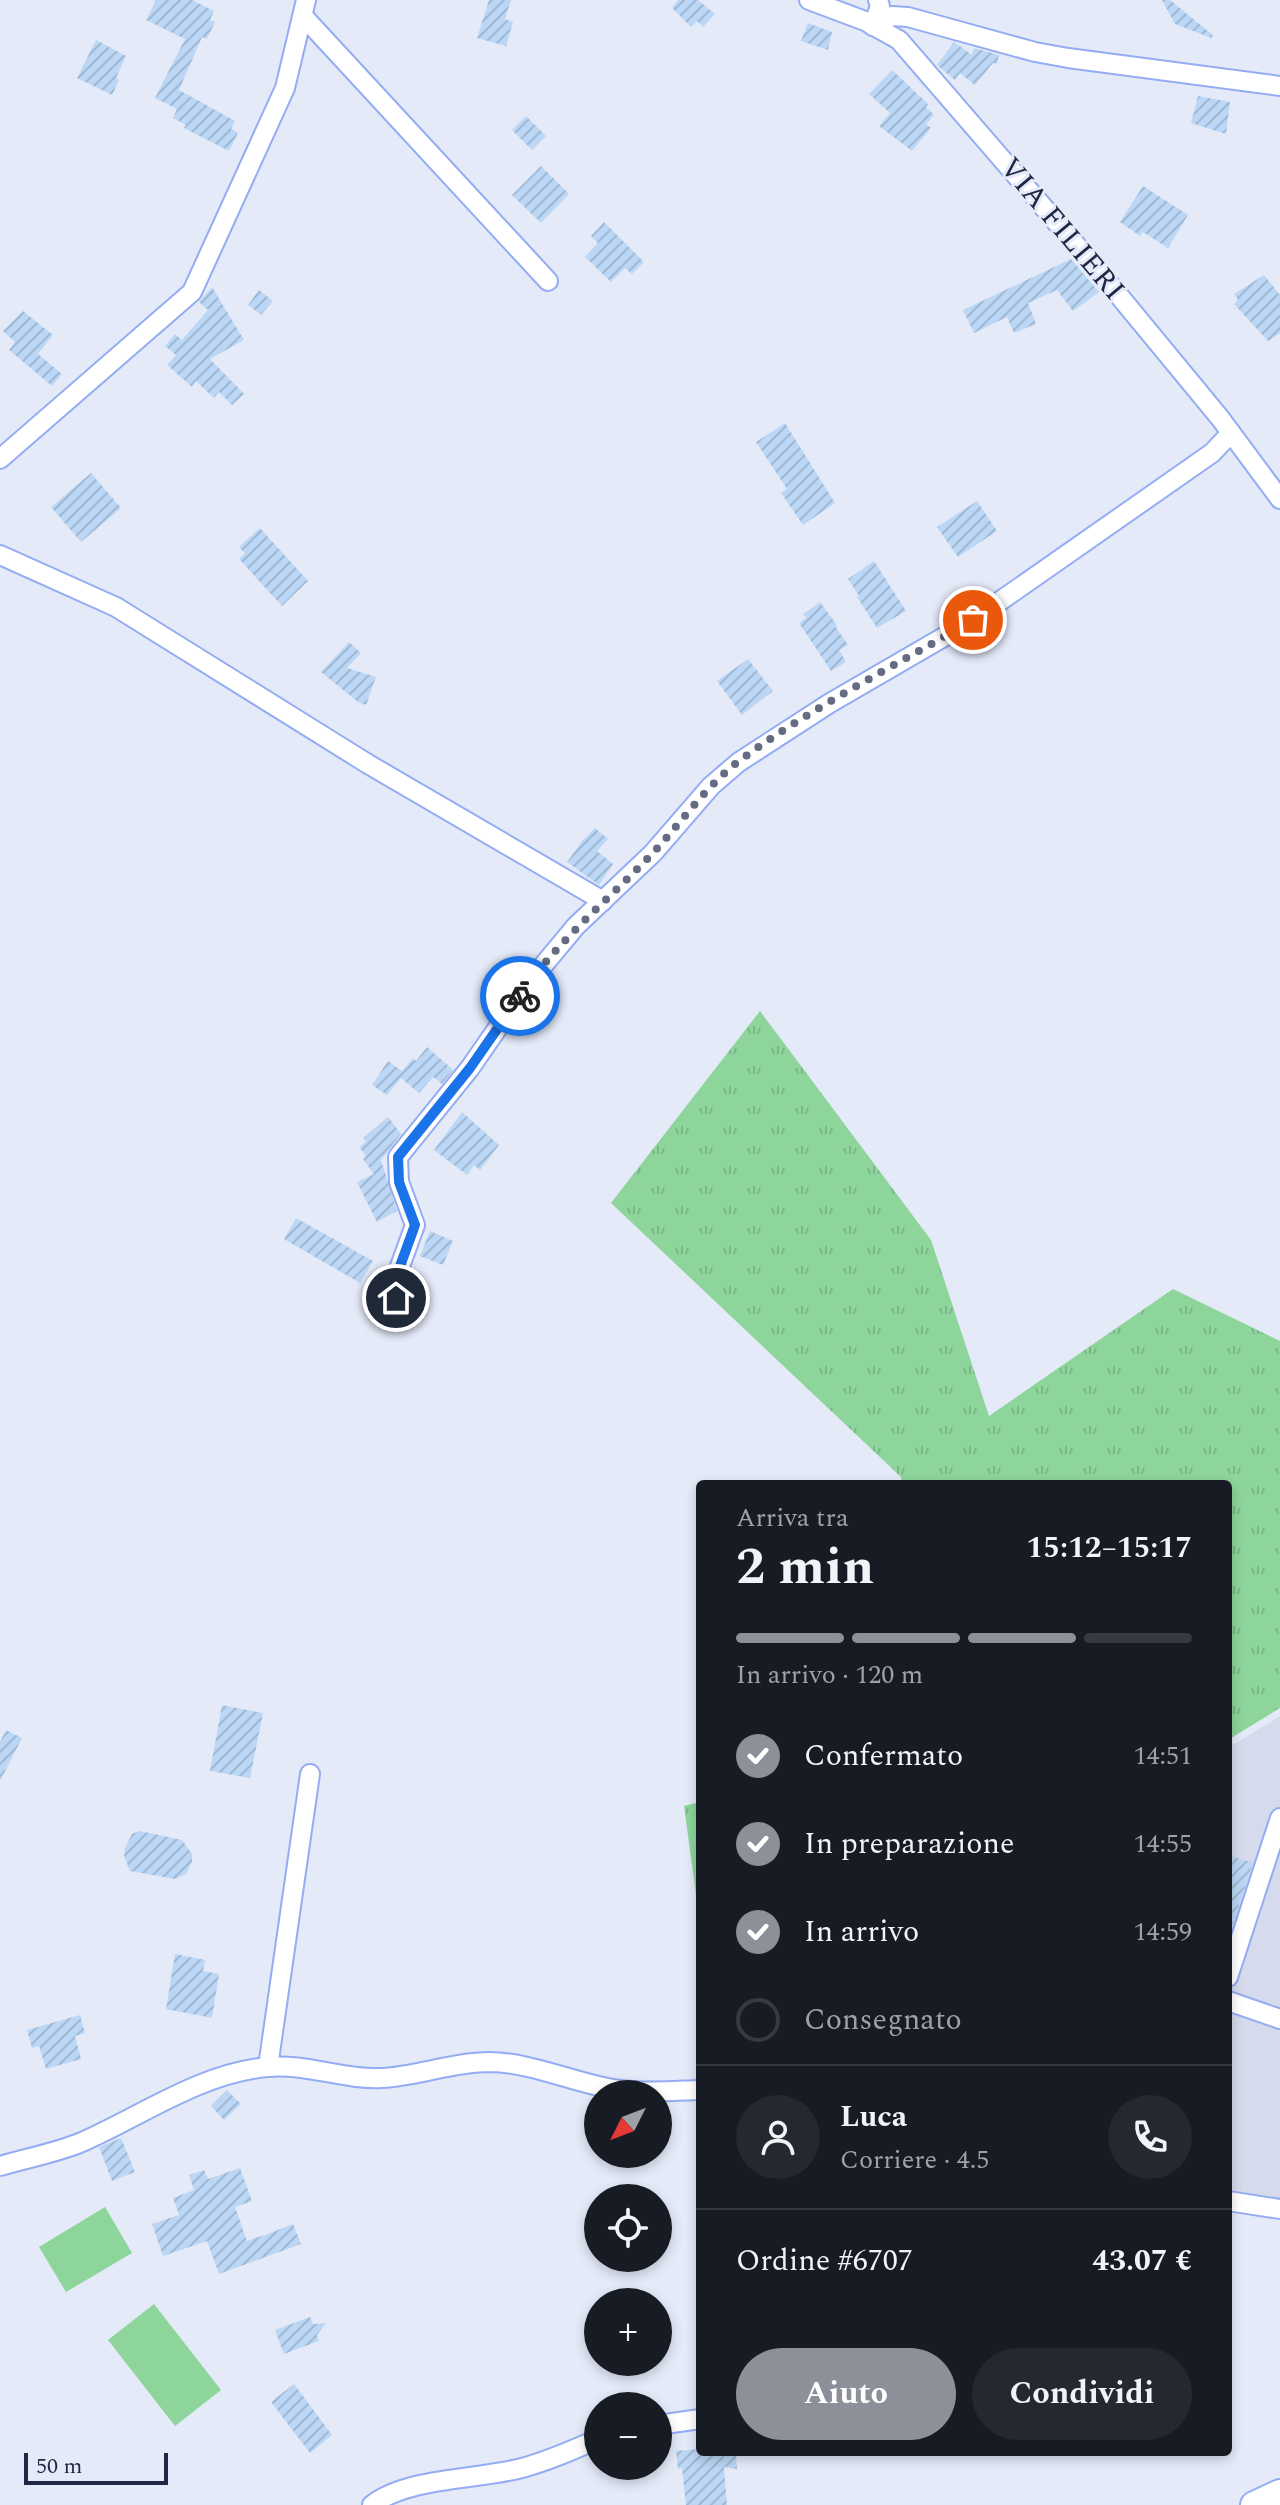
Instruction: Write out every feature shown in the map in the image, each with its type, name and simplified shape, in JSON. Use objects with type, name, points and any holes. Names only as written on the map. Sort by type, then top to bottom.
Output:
[{"type":"highway","points":[[1254,2505],[1280,2493]]},
{"type":"street","name":"VIA FILIERI","points":[[809,0],[899,40],[1102,275],[1231,433],[1280,499]]},
{"type":"street","points":[[873,26],[880,6],[878,0]]},
{"type":"street","points":[[304,8],[548,281]]},
{"type":"street","points":[[0,459],[192,292],[285,88],[304,8]]},
{"type":"street","points":[[873,26],[892,16],[908,17],[1035,52],[1280,86]]},
{"type":"street","points":[[396,1298],[399,1269],[415,1225],[399,1182],[398,1157],[470,1068],[531,980],[576,926],[653,853],[711,786],[739,762],[830,703],[973,620],[1199,462],[1231,433]]},
{"type":"street","points":[[0,555],[116,607],[368,764],[603,901]]},
{"type":"street","points":[[268,2067],[310,1774]]},
{"type":"street","points":[[1232,1965],[1280,1818]]},
{"type":"street","points":[[1232,2002],[1280,2019]]},
{"type":"street","points":[[0,2166],[80,2142],[154,2104],[221,2077],[268,2067],[304,2068],[346,2076],[382,2078],[449,2065],[491,2062],[536,2068],[604,2087],[635,2092],[696,2090]]},
{"type":"street","points":[[1232,2202],[1280,2209]]},
{"type":"street","points":[[672,2423],[696,2420]]},
{"type":"street","points":[[372,2505],[382,2497],[410,2488],[522,2468],[584,2444]]},
{"type":"shaded area","points":[[1280,1716],[1280,2203],[1232,2194],[1232,1746]]},
{"type":"green space","points":[[760,1011],[931,1240],[989,1416],[1173,1289],[1280,1341],[1280,1708],[1232,1738],[1232,1480],[901,1480],[611,1203]]},
{"type":"green space","points":[[696,1803],[696,1895],[684,1806]]},
{"type":"green space","points":[[105,2207],[132,2253],[66,2292],[39,2247]]},
{"type":"green space","points":[[154,2304],[221,2390],[175,2426],[108,2340]]},
{"type":"building","points":[[156,0],[192,0],[214,11],[210,20],[215,22],[207,39],[202,37],[179,90],[235,121],[231,129],[238,133],[229,151],[184,128],[186,125],[173,118],[177,109],[155,98],[185,39],[146,20]]},
{"type":"building","points":[[489,0],[511,0],[505,19],[513,22],[506,46],[477,38]]},
{"type":"building","points":[[678,0],[698,0],[715,14],[703,27],[697,21],[691,27],[672,8]]},
{"type":"building","points":[[1162,0],[1170,0],[1213,35],[1211,38],[1175,24]]},
{"type":"building","points":[[808,23],[832,32],[828,50],[801,41]]},
{"type":"building","points":[[96,40],[126,56],[112,95],[77,78]]},
{"type":"building","points":[[954,42],[972,55],[974,48],[999,55],[997,64],[993,63],[975,85],[960,73],[955,80],[937,65]]},
{"type":"building","points":[[892,70],[928,104],[926,107],[934,115],[926,124],[931,128],[912,151],[879,126],[890,113],[869,94]]},
{"type":"building","points":[[1198,96],[1230,102],[1226,134],[1191,123]]},
{"type":"building","points":[[526,116],[546,136],[532,150],[512,130]]},
{"type":"building","points":[[541,166],[569,194],[541,223],[512,195]]},
{"type":"building","points":[[1143,186],[1188,215],[1168,248],[1143,232],[1140,236],[1120,222]]},
{"type":"building","points":[[604,222],[644,262],[632,274],[625,268],[611,282],[585,257],[598,243],[591,236]]},
{"type":"building","points":[[1071,259],[1099,292],[1073,311],[1057,290],[1028,303],[1036,324],[1014,333],[1007,317],[974,333],[963,310]]},
{"type":"building","points":[[1264,275],[1280,295],[1280,333],[1268,341],[1234,304],[1238,300],[1234,294]]},
{"type":"building","points":[[212,287],[244,340],[210,359],[244,394],[232,405],[219,392],[214,398],[196,381],[192,387],[167,365],[176,355],[165,346],[175,334],[182,340],[208,310],[199,302]]},
{"type":"building","points":[[259,290],[273,301],[261,315],[248,305]]},
{"type":"building","points":[[23,311],[53,335],[38,354],[62,374],[52,386],[9,350],[15,342],[3,331]]},
{"type":"building","points":[[785,423],[835,503],[803,525],[781,493],[787,489],[756,442]]},
{"type":"building","points":[[91,473],[121,508],[81,542],[51,507]]},
{"type":"building","points":[[977,501],[997,531],[958,557],[937,527]]},
{"type":"building","points":[[260,528],[308,581],[282,606],[239,559],[245,553],[239,547]]},
{"type":"building","points":[[874,561],[906,611],[877,628],[848,579]]},
{"type":"building","points":[[820,602],[848,645],[839,650],[846,662],[831,671],[799,623],[806,618],[803,614]]},
{"type":"building","points":[[349,642],[361,653],[347,668],[376,677],[366,705],[321,672]]},
{"type":"building","points":[[748,659],[773,691],[742,715],[717,681]]},
{"type":"building","points":[[595,828],[608,839],[597,851],[613,864],[599,885],[567,862]]},
{"type":"building","points":[[427,1047],[453,1070],[442,1084],[433,1077],[419,1093],[401,1078],[387,1095],[372,1085],[388,1061],[402,1071],[413,1058],[416,1061]]},
{"type":"building","points":[[462,1112],[499,1145],[480,1170],[474,1165],[467,1175],[434,1150]]},
{"type":"building","points":[[388,1117],[401,1134],[381,1160],[397,1211],[377,1222],[357,1182],[374,1174],[359,1147],[366,1142],[363,1138]]},
{"type":"building","points":[[296,1218],[373,1261],[360,1283],[284,1239]]},
{"type":"building","points":[[430,1231],[453,1241],[443,1265],[420,1256]]},
{"type":"building","points":[[222,1705],[263,1713],[250,1778],[210,1771]]},
{"type":"building","points":[[6,1730],[22,1738],[0,1781],[0,1742]]},
{"type":"building","points":[[140,1831],[182,1840],[192,1854],[186,1874],[175,1879],[130,1871],[124,1856],[125,1848],[132,1834]]},
{"type":"building","points":[[1232,1856],[1253,1863],[1232,1926]]},
{"type":"building","points":[[175,1954],[205,1960],[203,1971],[219,1974],[212,2018],[166,2009]]},
{"type":"building","points":[[80,2015],[85,2033],[75,2036],[81,2059],[46,2069],[39,2046],[32,2048],[27,2030]]},
{"type":"building","points":[[227,2090],[241,2104],[224,2120],[211,2106]]},
{"type":"building","points":[[121,2138],[135,2172],[112,2181],[99,2147]]},
{"type":"building","points":[[240,2168],[252,2201],[235,2207],[247,2241],[293,2224],[301,2244],[219,2274],[207,2241],[163,2256],[152,2224],[179,2215],[173,2198],[194,2190],[189,2175],[204,2170],[208,2179]]},
{"type":"building","points":[[310,2317],[313,2324],[326,2323],[317,2335],[319,2341],[284,2354],[275,2330]]},
{"type":"building","points":[[294,2384],[332,2435],[310,2453],[271,2402]]},
{"type":"building","points":[[696,2449],[696,2456],[736,2456],[737,2469],[724,2467],[727,2505],[686,2505],[682,2468],[678,2469],[676,2451]]},
{"type":"way so far","points":[[520,996],[576,926],[653,853],[711,786],[739,762],[830,703],[973,620]]},
{"type":"route","points":[[396,1298],[399,1269],[415,1225],[399,1182],[398,1157],[470,1068],[520,996]]}]
